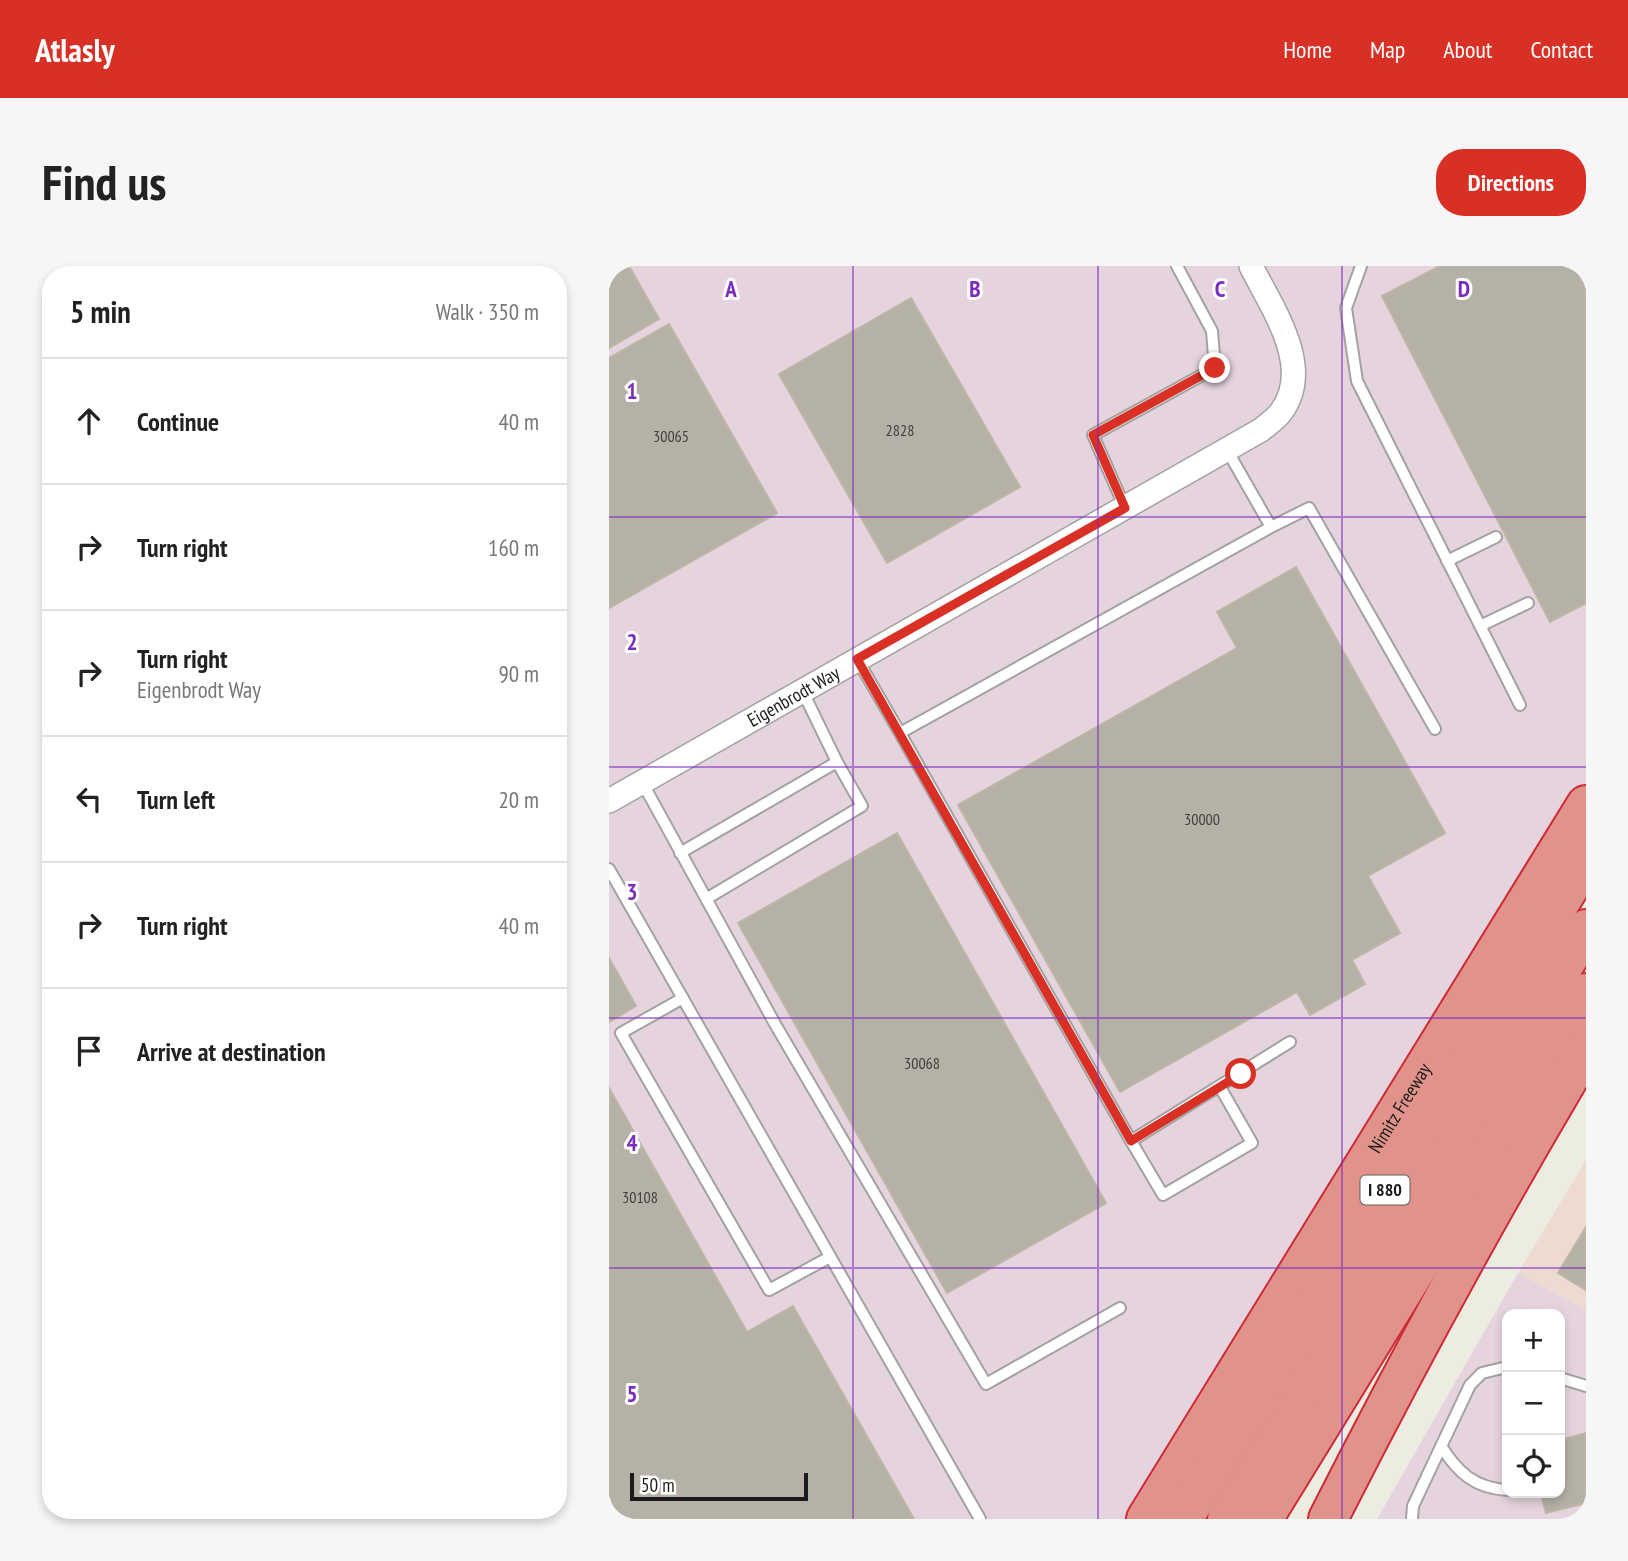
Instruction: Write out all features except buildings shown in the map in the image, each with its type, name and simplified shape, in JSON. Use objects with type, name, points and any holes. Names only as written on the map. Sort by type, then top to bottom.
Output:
[{"type":"highway","name":"Nimitz Freeway","points":[[1146,1519],[1586,805]]},
{"type":"highway","name":"I 880","points":[[1183,1519],[1586,860]]},
{"type":"highway","name":"I 880","points":[[1227,1519],[1586,929]]},
{"type":"highway","points":[[1263,1519],[1586,993]]},
{"type":"highway","points":[[1328,1519],[1469,1251],[1586,1049]]},
{"type":"street","name":"Eigenbrodt Way","points":[[609,800],[1261,430],[1282,411],[1292,389],[1293,361],[1286,335],[1251,266]]},
{"type":"lane","points":[[1125,508],[1093,435],[1215,368],[1212,331],[1177,266]]},
{"type":"lane","points":[[1361,266],[1346,308],[1357,381],[1520,705]]},
{"type":"lane","points":[[1227,450],[1271,527]]},
{"type":"lane","points":[[901,733],[1309,508],[1435,729]]},
{"type":"lane","points":[[1447,561],[1496,537]]},
{"type":"lane","points":[[1481,626],[1528,603]]},
{"type":"lane","points":[[857,659],[1163,1195],[1252,1143],[1220,1087]]},
{"type":"lane","points":[[706,899],[862,806],[802,691]]},
{"type":"lane","points":[[680,853],[837,762]]},
{"type":"lane","points":[[642,782],[706,899],[986,1384],[1120,1308]]},
{"type":"lane","points":[[609,869],[980,1519]]},
{"type":"lane","points":[[683,998],[621,1033],[769,1290],[830,1257]]},
{"type":"lane","points":[[1131,1141],[1290,1042]]},
{"type":"lane","points":[[1412,1519],[1413,1506],[1470,1385],[1482,1373],[1502,1368]]},
{"type":"lane","points":[[1565,1380],[1586,1386]]},
{"type":"lane","points":[[1441,1446],[1454,1466],[1473,1483],[1502,1489]]},
{"type":"shaded area","points":[[609,266],[1586,266],[1586,805],[1146,1519],[609,1519]]},
{"type":"shaded area","points":[[1586,1160],[1586,1310],[1518,1273]]},
{"type":"shaded area","points":[[1518,1273],[1586,1310],[1586,1519],[1377,1519]]},
{"type":"route","points":[[1215,368],[1093,435],[1125,508],[857,659],[1131,1141],[1241,1074]]}]
